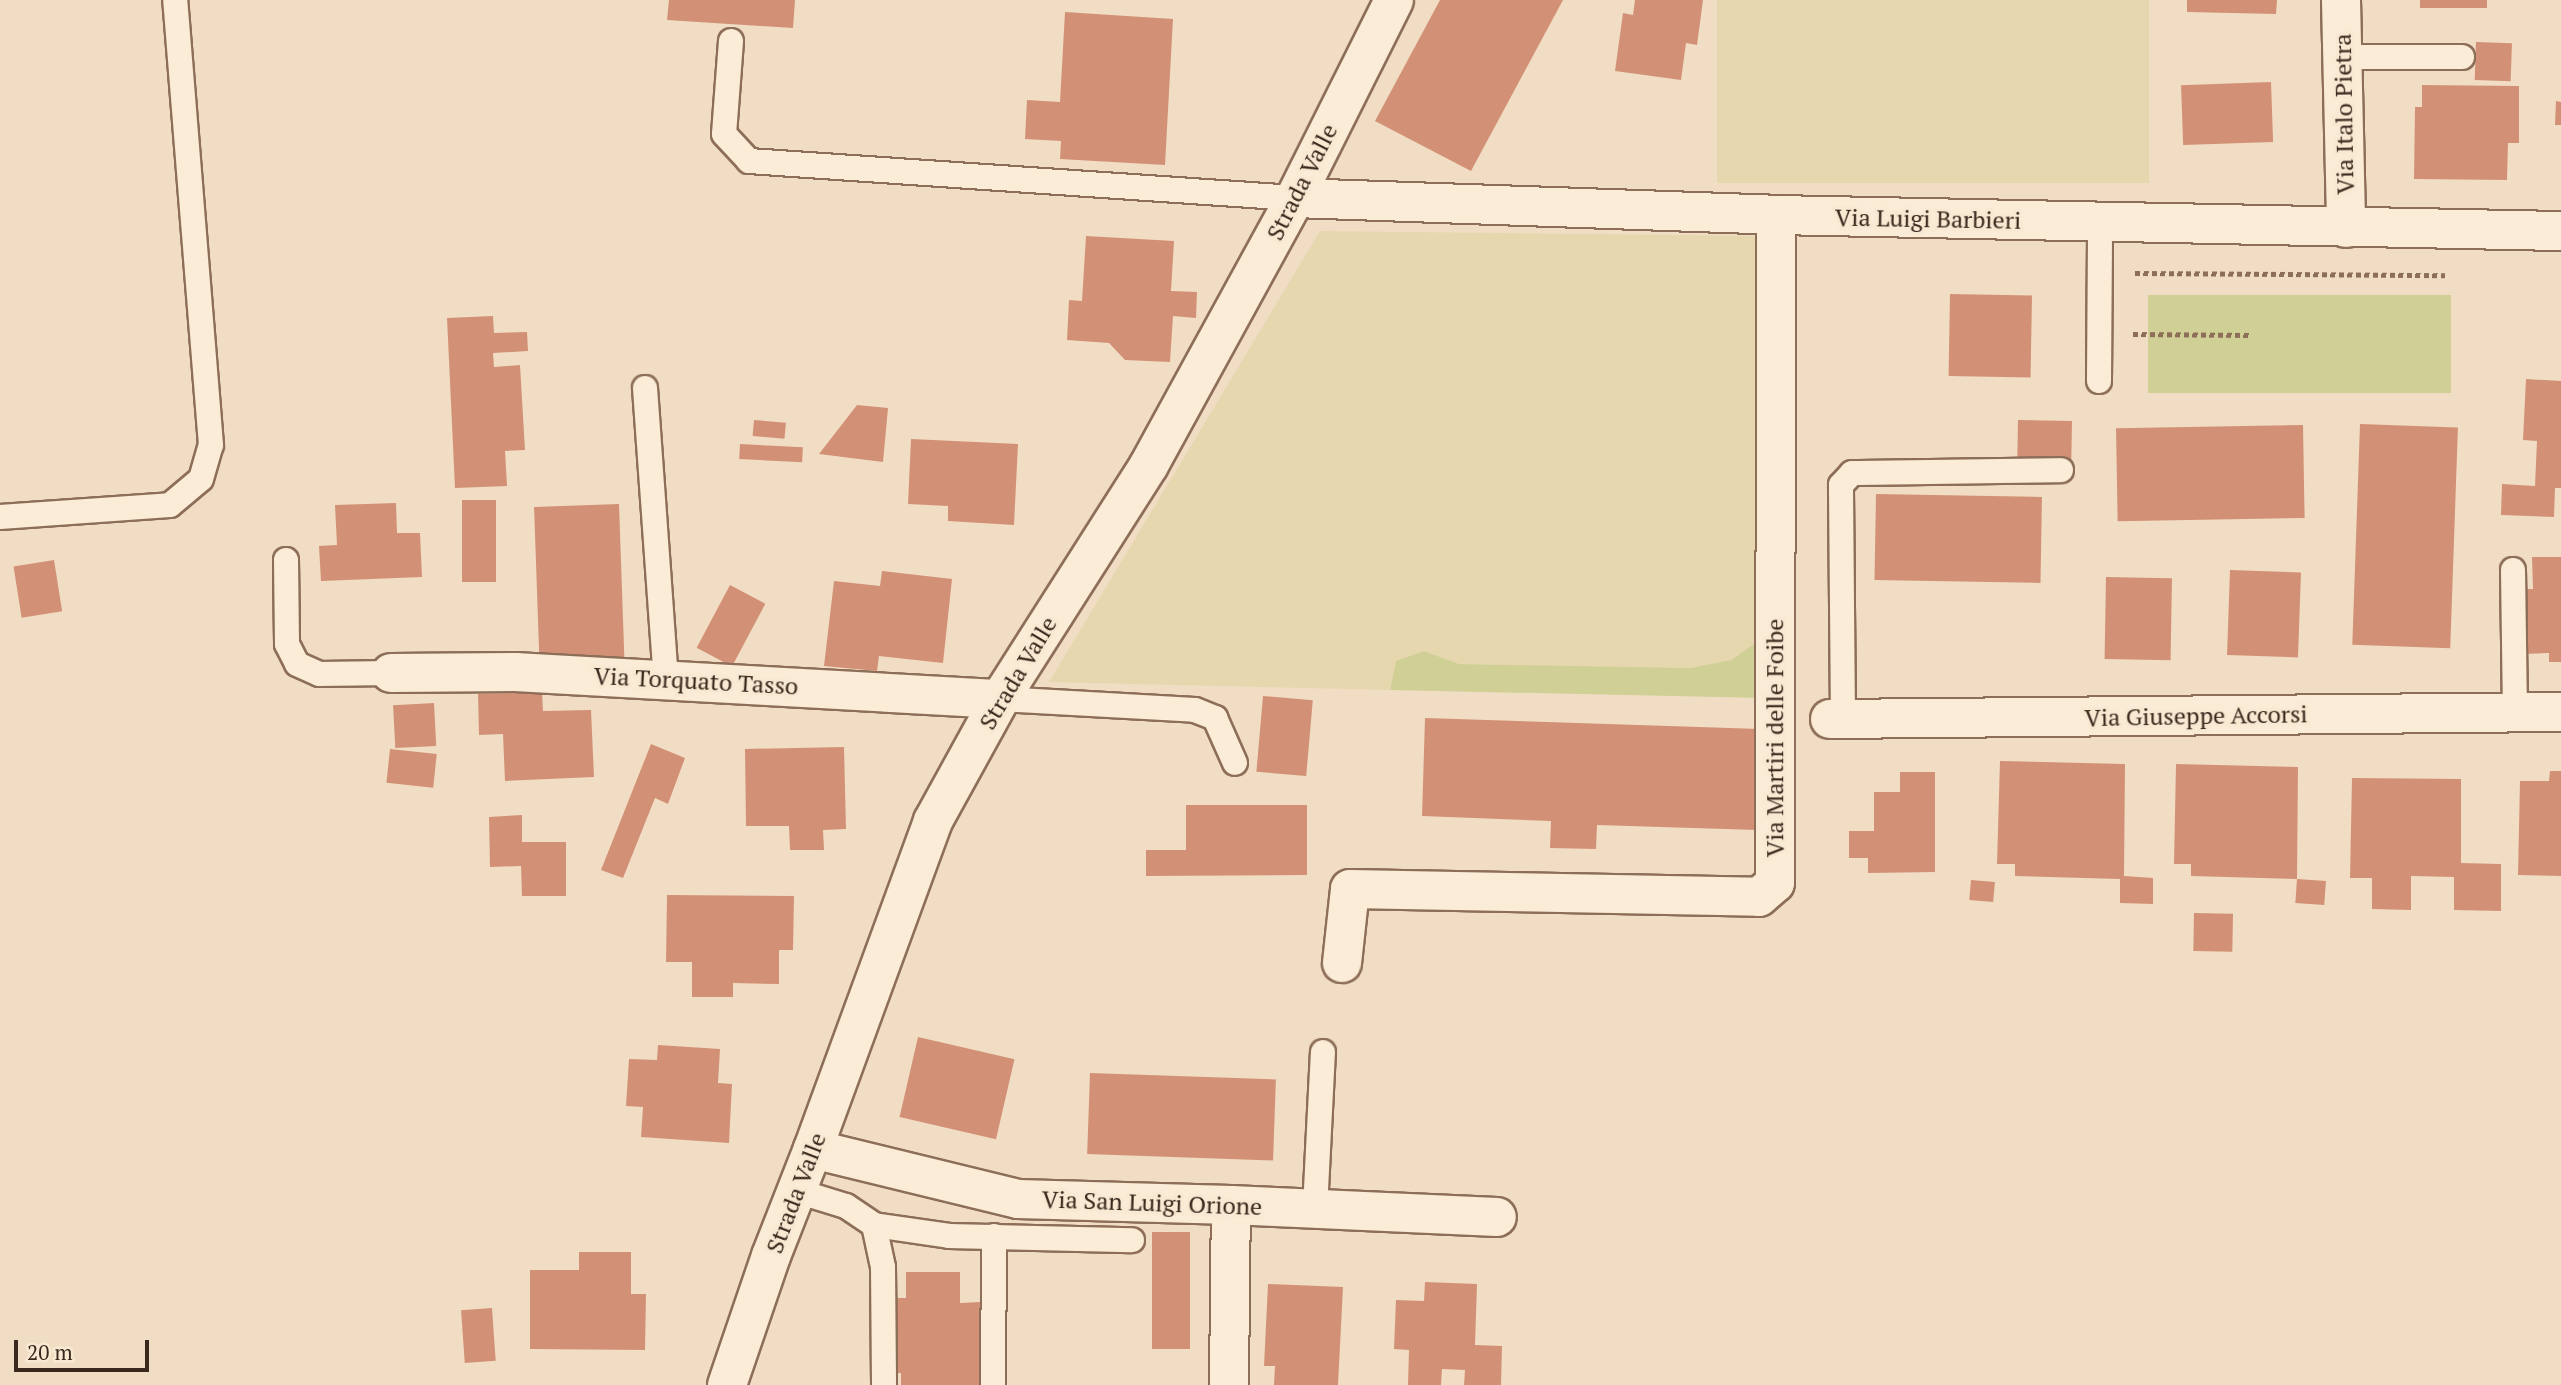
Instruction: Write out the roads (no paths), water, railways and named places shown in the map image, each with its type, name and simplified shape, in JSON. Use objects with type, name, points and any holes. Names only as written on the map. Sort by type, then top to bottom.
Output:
[{"type":"street","name":"Strada Valle","points":[[727,1385],[933,821],[1000,699],[1149,465],[1295,198],[1394,0]]},
{"type":"street","name":"Via Italo Pietra","points":[[2341,0],[2346,228]]},
{"type":"street","name":"Via Luigi Barbieri","points":[[1295,198],[1776,215],[2561,231]]},
{"type":"street","name":"Via Martiri delle Foibe","points":[[1342,963],[1350,889],[1759,897],[1774,883],[1776,215]]},
{"type":"street","name":"Via Torquato Tasso","points":[[391,673],[515,672],[1000,699]]},
{"type":"street","name":"Via Giuseppe Accorsi","points":[[1837,719],[2561,712]]},
{"type":"street","name":"Via San Luigi Orione","points":[[813,1149],[1018,1199],[1497,1217]]},
{"type":"street","points":[[1229,1385],[1231,1205]]},
{"type":"lane","points":[[0,517],[170,505],[201,479],[211,445],[175,0]]},
{"type":"lane","points":[[731,41],[724,134],[749,161],[1295,198]]},
{"type":"lane","points":[[2342,57],[2462,57]]},
{"type":"lane","points":[[2099,381],[2100,223]]},
{"type":"lane","points":[[645,388],[666,679]]},
{"type":"lane","points":[[1837,719],[1841,485],[1852,473],[2061,470]]},
{"type":"lane","points":[[286,561],[287,644],[297,664],[319,674],[391,673]]},
{"type":"lane","points":[[2513,570],[2515,712]]},
{"type":"lane","points":[[1000,699],[1195,710],[1215,718],[1235,763]]},
{"type":"lane","points":[[1315,1209],[1323,1052]]},
{"type":"lane","points":[[797,1191],[846,1206],[874,1225],[949,1236],[1132,1240]]},
{"type":"lane","points":[[874,1225],[883,1267],[884,1385]]},
{"type":"lane","points":[[992,1385],[994,1236]]}]
